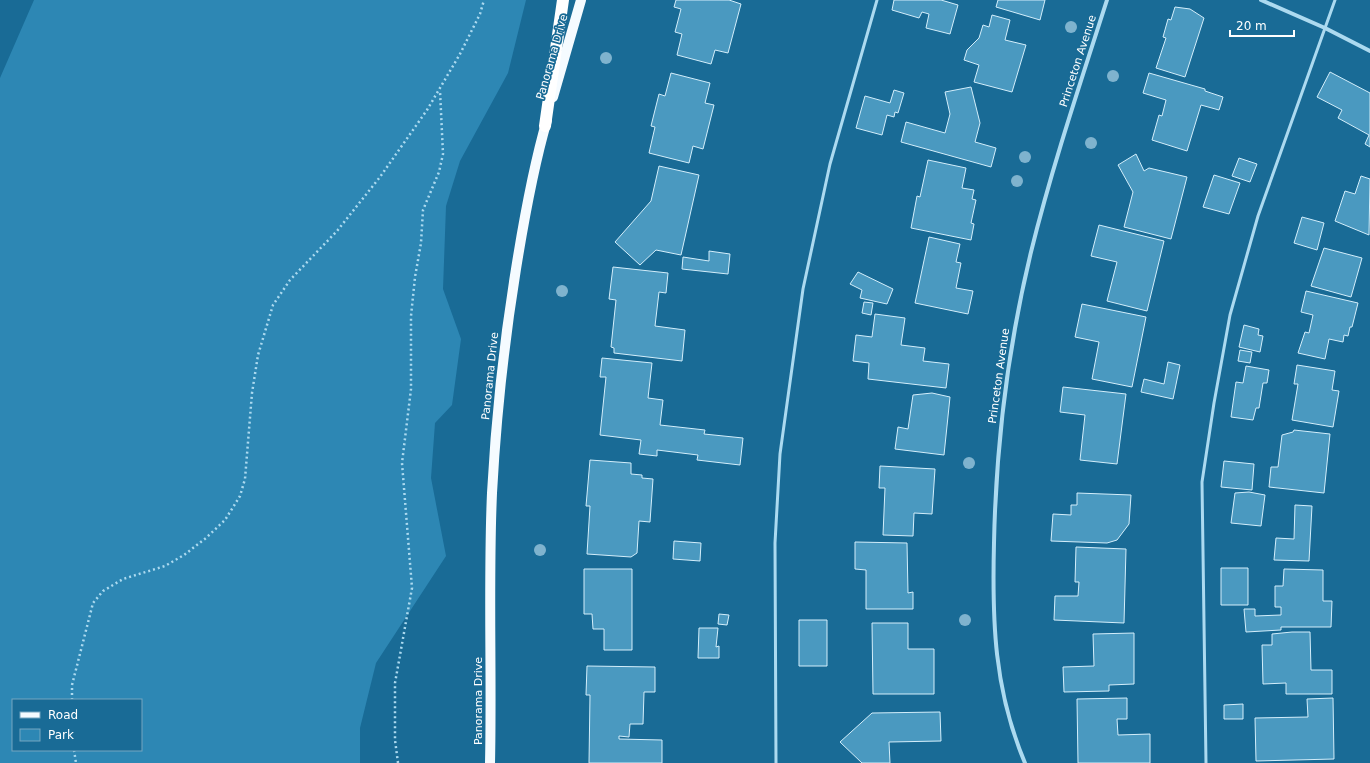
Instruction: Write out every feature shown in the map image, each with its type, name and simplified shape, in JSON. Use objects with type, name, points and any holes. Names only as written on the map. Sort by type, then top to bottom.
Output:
[{"type":"highway","points":[[545,126],[563,0]]},
{"type":"main road","name":"Panorama Drive","points":[[490,763],[490,580],[492,492],[498,411],[509,312],[524,223],[545,126],[581,0]]},
{"type":"street","name":"Princeton Avenue","points":[[1025,763],[1011,725],[1000,682],[994,637],[992,606],[995,504],[1001,428],[1015,328],[1031,254],[1050,180],[1107,0]]},
{"type":"street","points":[[1261,0],[1326,28],[1370,51]]},
{"type":"lane","points":[[776,763],[775,543],[780,454],[803,289],[830,164],[877,0]]},
{"type":"lane","points":[[1206,763],[1202,482],[1214,403],[1230,316],[1258,216],[1335,0]]},
{"type":"path","points":[[72,699],[72,685],[80,652],[93,604],[98,597],[103,591],[123,579],[165,566],[184,555],[206,538],[225,520],[240,496],[245,479],[252,393],[258,355],[273,306],[290,280],[336,231],[380,177],[440,90],[466,41],[484,0]]},
{"type":"path","points":[[398,763],[395,740],[395,683],[412,588],[402,463],[411,389],[411,316],[415,277],[421,243],[423,210],[439,172],[443,154],[440,90]]},
{"type":"path","points":[[74,751],[76,763]]},
{"type":"green space","points":[[34,0],[526,0],[508,73],[460,161],[446,206],[443,289],[461,339],[452,405],[435,423],[431,478],[446,556],[376,663],[360,728],[360,763],[0,763],[0,78]]},
{"type":"building","points":[[676,0],[729,0],[741,4],[728,53],[715,50],[711,64],[677,55],[682,34],[675,32],[681,9],[674,7]]},
{"type":"building","points":[[894,0],[941,0],[958,5],[950,34],[926,28],[929,14],[922,12],[919,18],[892,10]]},
{"type":"building","points":[[998,0],[1045,0],[1040,20],[996,7]]},
{"type":"building","points":[[1175,7],[1190,9],[1204,18],[1185,77],[1156,68],[1166,38],[1163,37],[1168,19],[1171,20]]},
{"type":"building","points":[[992,15],[1010,20],[1005,40],[1026,45],[1012,92],[974,82],[979,65],[964,60],[967,50],[979,38],[983,25],[989,27]]},
{"type":"building","points":[[1330,72],[1370,93],[1370,147],[1365,144],[1369,135],[1338,118],[1342,110],[1317,97]]},
{"type":"building","points":[[671,73],[710,83],[705,103],[714,105],[703,149],[693,146],[689,163],[649,153],[655,127],[651,126],[659,94],[665,96]]},
{"type":"building","points":[[1149,73],[1205,89],[1205,91],[1223,97],[1219,110],[1201,105],[1187,151],[1152,140],[1159,115],[1162,116],[1166,100],[1143,93]]},
{"type":"building","points":[[971,87],[980,123],[975,142],[996,148],[991,167],[901,142],[906,122],[945,133],[950,114],[945,92]]},
{"type":"building","points":[[894,90],[904,93],[898,113],[895,112],[894,117],[887,115],[882,135],[856,128],[865,96],[890,103]]},
{"type":"building","points":[[1136,154],[1144,171],[1149,168],[1187,177],[1171,239],[1124,227],[1133,192],[1118,165]]},
{"type":"building","points":[[1239,158],[1257,164],[1250,182],[1232,176]]},
{"type":"building","points":[[928,160],[966,168],[962,188],[974,190],[972,199],[976,200],[971,223],[974,224],[971,240],[911,228],[917,196],[920,197]]},
{"type":"building","points":[[659,166],[699,175],[681,255],[656,250],[640,265],[615,242],[651,201]]},
{"type":"building","points":[[1214,175],[1240,183],[1229,214],[1203,207]]},
{"type":"building","points":[[1361,176],[1370,179],[1369,235],[1335,221],[1345,191],[1355,194]]},
{"type":"building","points":[[1302,217],[1324,223],[1317,250],[1294,243]]},
{"type":"building","points":[[1099,225],[1164,241],[1147,311],[1107,301],[1117,262],[1091,256]]},
{"type":"building","points":[[929,237],[960,244],[956,262],[961,263],[956,288],[973,291],[968,314],[915,303]]},
{"type":"building","points":[[1324,248],[1362,258],[1351,297],[1311,286]]},
{"type":"building","points":[[709,251],[730,254],[728,274],[682,269],[683,257],[709,261]]},
{"type":"building","points":[[613,267],[668,273],[666,293],[659,292],[655,326],[685,330],[682,361],[614,353],[614,348],[611,347],[616,300],[609,299]]},
{"type":"building","points":[[858,272],[893,289],[887,304],[860,298],[862,290],[850,284]]},
{"type":"building","points":[[1306,291],[1358,303],[1352,327],[1350,327],[1348,336],[1344,335],[1343,342],[1329,339],[1325,359],[1298,353],[1305,332],[1309,333],[1313,315],[1301,312]]},
{"type":"building","points":[[864,302],[873,303],[871,315],[862,313]]},
{"type":"building","points":[[1082,304],[1146,317],[1132,387],[1092,379],[1099,342],[1075,337]]},
{"type":"building","points":[[875,314],[905,318],[901,345],[925,348],[923,361],[949,364],[946,388],[868,379],[869,363],[853,361],[856,335],[872,337]]},
{"type":"building","points":[[1244,325],[1259,329],[1258,335],[1263,336],[1260,352],[1239,347]]},
{"type":"building","points":[[1240,350],[1252,352],[1250,363],[1238,361]]},
{"type":"building","points":[[602,358],[652,363],[648,398],[663,400],[660,425],[705,430],[704,434],[743,438],[740,465],[697,460],[698,455],[657,450],[657,456],[639,454],[641,440],[600,435],[606,377],[600,377]]},
{"type":"building","points":[[1168,362],[1180,365],[1173,399],[1141,392],[1144,379],[1164,384]]},
{"type":"building","points":[[1297,365],[1335,371],[1332,390],[1339,391],[1333,427],[1292,420],[1298,384],[1294,384]]},
{"type":"building","points":[[1246,366],[1269,370],[1267,383],[1263,383],[1259,408],[1256,408],[1253,420],[1231,417],[1236,382],[1243,383]]},
{"type":"building","points":[[1063,387],[1126,394],[1117,464],[1080,460],[1085,415],[1060,412]]},
{"type":"building","points":[[932,393],[950,397],[944,455],[895,449],[898,427],[908,429],[913,395]]},
{"type":"building","points":[[1294,430],[1330,434],[1324,493],[1269,487],[1271,467],[1278,467],[1282,435],[1293,432]]},
{"type":"building","points":[[590,460],[631,463],[631,474],[642,475],[642,478],[653,479],[650,522],[639,521],[637,553],[631,557],[587,554],[590,506],[586,506]]},
{"type":"building","points":[[1224,461],[1254,464],[1252,490],[1221,487]]},
{"type":"building","points":[[880,466],[935,469],[932,514],[914,513],[913,536],[883,535],[885,488],[879,488]]},
{"type":"building","points":[[1249,492],[1265,495],[1261,526],[1231,523],[1235,493]]},
{"type":"building","points":[[1077,493],[1131,495],[1129,524],[1117,540],[1107,543],[1051,541],[1053,514],[1071,515],[1071,505],[1077,505]]},
{"type":"building","points":[[1295,505],[1312,506],[1309,561],[1274,560],[1276,538],[1294,539]]},
{"type":"building","points":[[674,541],[701,543],[700,561],[673,559]]},
{"type":"building","points":[[855,542],[907,543],[908,593],[913,592],[913,609],[866,609],[866,570],[855,569]]},
{"type":"building","points":[[1076,547],[1126,549],[1124,623],[1054,620],[1055,596],[1078,596],[1079,582],[1075,582]]},
{"type":"building","points":[[1221,568],[1248,568],[1248,605],[1221,605]]},
{"type":"building","points":[[584,569],[632,569],[632,650],[604,650],[604,629],[593,629],[592,614],[584,614]]},
{"type":"building","points":[[1284,569],[1323,570],[1323,601],[1332,601],[1331,627],[1281,627],[1281,630],[1246,632],[1244,609],[1255,609],[1255,616],[1281,615],[1281,607],[1275,607],[1275,586],[1283,586]]},
{"type":"building","points":[[719,614],[729,615],[727,625],[718,624]]},
{"type":"building","points":[[799,620],[827,620],[827,666],[799,666]]},
{"type":"building","points":[[872,623],[908,623],[908,649],[934,649],[934,694],[873,694]]},
{"type":"building","points":[[699,628],[718,628],[716,647],[719,646],[719,658],[698,658]]},
{"type":"building","points":[[1310,632],[1311,670],[1332,670],[1332,694],[1286,694],[1286,683],[1263,684],[1262,645],[1272,645],[1272,634]]},
{"type":"building","points":[[1134,633],[1134,684],[1109,685],[1109,691],[1064,692],[1063,667],[1094,666],[1093,634]]},
{"type":"building","points":[[587,666],[655,667],[655,692],[644,692],[643,724],[630,724],[629,737],[619,736],[619,739],[662,740],[662,763],[589,763],[590,695],[586,695]]},
{"type":"building","points":[[1127,698],[1127,719],[1117,719],[1118,735],[1150,734],[1150,763],[1078,763],[1077,699]]},
{"type":"building","points":[[1333,698],[1334,759],[1256,761],[1255,718],[1308,717],[1307,699]]},
{"type":"building","points":[[1243,704],[1243,719],[1224,719],[1224,705]]},
{"type":"building","points":[[940,712],[941,741],[889,742],[890,763],[862,763],[840,742],[872,713]]}]
